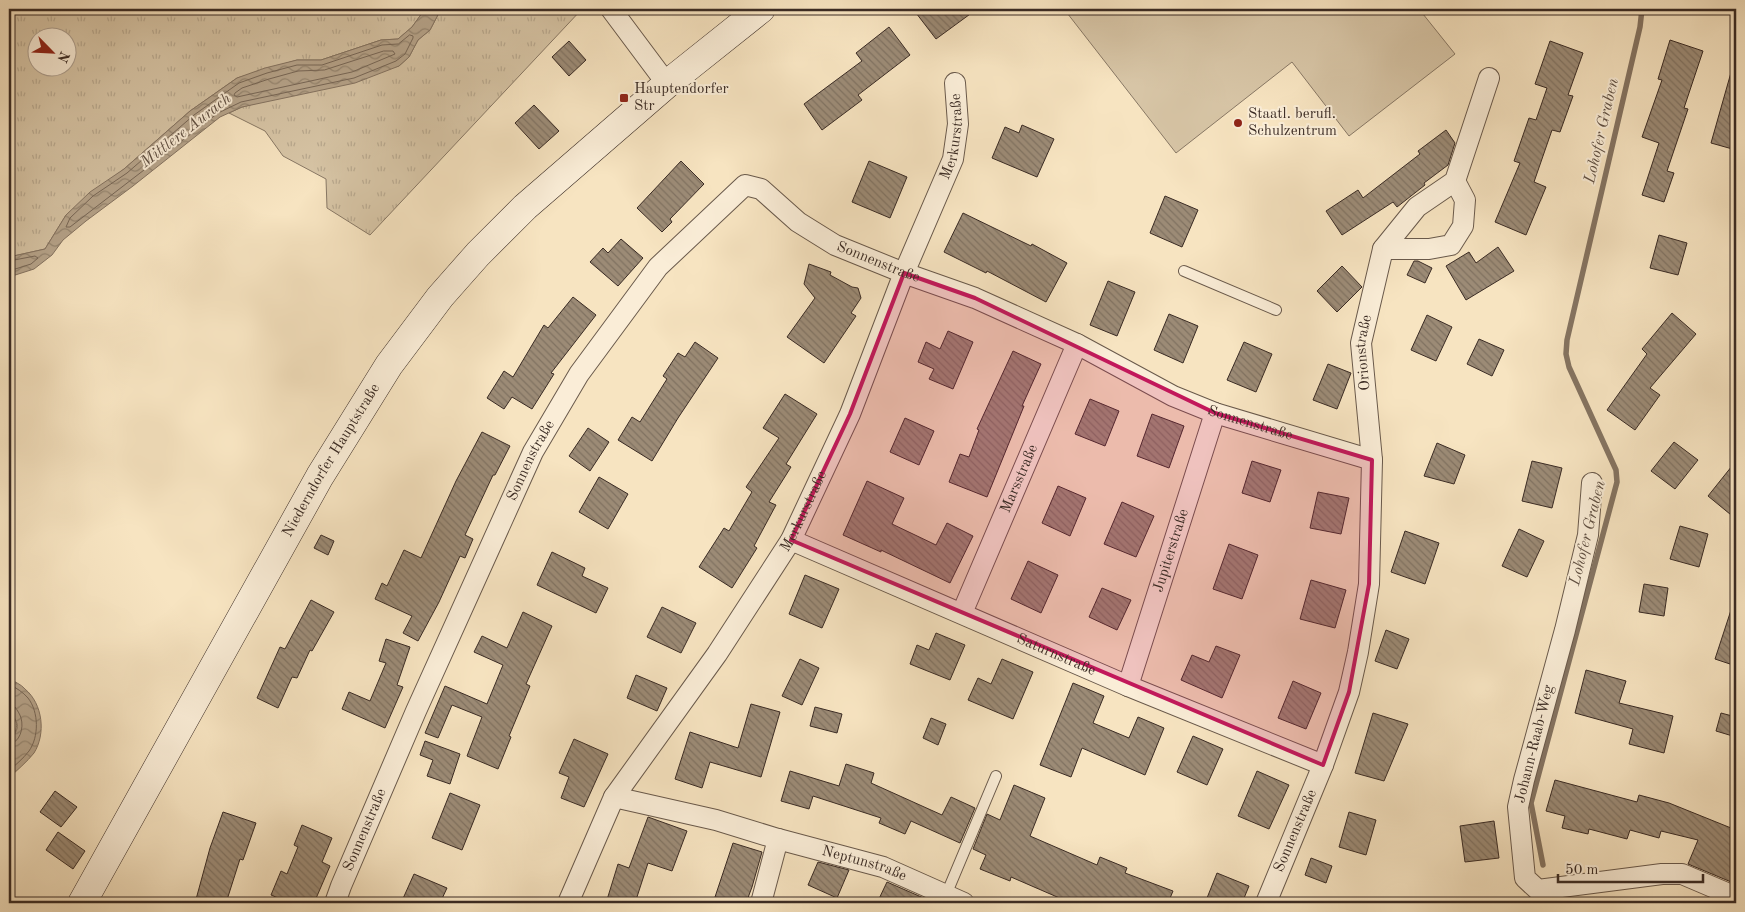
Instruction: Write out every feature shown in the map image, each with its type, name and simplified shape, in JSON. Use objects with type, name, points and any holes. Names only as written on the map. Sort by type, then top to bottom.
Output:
[{"type":"street","points":[[611,9],[667,84]]},
{"type":"street","name":"Niederndorfer Hauptstraße","points":[[82,903],[320,476],[389,365],[440,297],[478,254],[525,207],[667,84],[761,9]]},
{"type":"street","points":[[1383,249],[1429,249],[1451,246],[1463,226],[1465,200],[1455,181],[1489,78]]},
{"type":"street","name":"Merkurstraße","points":[[568,903],[614,797],[717,654],[791,540],[850,414],[904,273],[953,159],[958,124],[955,83]]},
{"type":"street","name":"Orionstraße","points":[[1372,460],[1361,343],[1383,249],[1418,207],[1455,181]]},
{"type":"street","name":"Sonnenstraße","points":[[335,903],[340,886],[416,710],[533,452],[579,374],[658,267],[744,185],[761,189],[798,222],[835,245],[904,273],[975,298],[1077,344],[1172,396],[1215,413],[1372,460],[1369,584],[1358,652],[1349,692],[1324,765],[1266,903]]},
{"type":"street","name":"Marsstraße","points":[[962,613],[1077,344]]},
{"type":"street","name":"Jupiterstraße","points":[[1128,686],[1215,413]]},
{"type":"street","name":"Johann-Raab-Weg","points":[[1592,483],[1588,535],[1518,807],[1525,878],[1538,890],[1662,874],[1682,874],[1736,897]]},
{"type":"street","name":"Saturnstraße","points":[[791,540],[1128,686],[1324,765]]},
{"type":"street","name":"Neptunstraße","points":[[614,797],[716,820],[883,867],[955,899]]},
{"type":"street","points":[[761,903],[778,839]]},
{"type":"lane","points":[[1184,271],[1276,310]]},
{"type":"lane","name":"Neptunstraße","points":[[955,899],[996,776]]},
{"type":"highlighted area","points":[[904,273],[975,298],[1215,413],[1372,460],[1369,584],[1349,692],[1323,765],[791,540],[850,414]]},
{"type":"green space","points":[[9,9],[425,9],[412,27],[398,39],[381,40],[321,60],[297,60],[237,78],[190,111],[124,169],[66,215],[45,249],[9,257]]},
{"type":"green space","points":[[441,9],[582,9],[370,235],[327,208],[326,179],[283,156],[265,131],[229,113],[242,107],[399,66],[409,57],[418,40],[430,30]]},
{"type":"green space","points":[[1064,9],[1419,9],[1455,54],[1349,136],[1292,62],[1176,153]]},
{"type":"green space","points":[[9,706],[14,716],[16,728],[9,741]]},
{"type":"water","name":"Mittlere Aurach","points":[[425,9],[441,9],[430,30],[418,40],[409,57],[399,66],[355,83],[242,107],[220,117],[86,221],[63,240],[52,255],[34,269],[9,277],[9,257],[45,249],[66,215],[90,192],[124,169],[190,111],[237,78],[265,68],[297,60],[321,60],[381,40],[398,39],[412,27]]},
{"type":"water","points":[[9,678],[22,686],[31,695],[39,711],[41,728],[38,745],[34,753],[9,778],[9,741],[14,735],[17,723],[8,703]]},
{"type":"building","points":[[913,9],[977,9],[936,39]]},
{"type":"building","points":[[889,27],[910,55],[858,95],[862,100],[822,130],[804,104],[862,61],[856,53]]},
{"type":"building","points":[[1670,40],[1703,51],[1684,108],[1688,109],[1667,171],[1674,173],[1664,202],[1642,195],[1659,143],[1642,137],[1662,80],[1658,79]]},
{"type":"building","points":[[569,41],[586,60],[569,76],[552,57]]},
{"type":"building","points":[[1550,41],[1583,53],[1568,95],[1573,96],[1560,132],[1552,130],[1534,182],[1546,187],[1526,235],[1495,222],[1520,163],[1514,161],[1529,118],[1536,120],[1547,88],[1535,84]]},
{"type":"building","points":[[1732,69],[1736,69],[1736,150],[1711,143]]},
{"type":"building","points":[[534,105],[559,131],[539,149],[515,123]]},
{"type":"building","points":[[1022,125],[1054,139],[1037,177],[992,158],[1005,127],[1019,133]]},
{"type":"building","points":[[1446,130],[1455,143],[1448,165],[1397,207],[1393,202],[1342,235],[1326,211],[1358,190],[1363,198],[1420,154],[1418,151]]},
{"type":"building","points":[[681,161],[704,184],[670,219],[672,222],[662,232],[637,208]]},
{"type":"building","points":[[869,161],[907,177],[890,218],[852,202]]},
{"type":"building","points":[[1165,196],[1198,210],[1182,247],[1150,233]]},
{"type":"building","points":[[963,213],[1031,246],[1032,244],[1067,263],[1046,302],[987,271],[986,273],[944,252]]},
{"type":"building","points":[[1659,235],[1687,243],[1678,275],[1650,268]]},
{"type":"building","points":[[621,239],[643,258],[618,286],[590,262],[603,248],[608,253]]},
{"type":"building","points":[[1498,247],[1514,271],[1466,300],[1446,266],[1469,252],[1476,263]]},
{"type":"building","points":[[1414,261],[1432,268],[1425,283],[1407,275]]},
{"type":"building","points":[[809,264],[831,272],[830,275],[852,287],[858,288],[861,298],[851,313],[856,316],[824,363],[787,337],[815,298],[804,284]]},
{"type":"building","points":[[1342,266],[1362,287],[1337,312],[1317,291]]},
{"type":"building","points":[[1108,281],[1135,292],[1117,336],[1090,325]]},
{"type":"building","points":[[573,297],[596,315],[551,373],[554,374],[532,409],[512,397],[504,409],[487,398],[504,371],[513,377],[544,325],[548,328]]},
{"type":"building","points":[[1672,313],[1696,334],[1650,388],[1660,395],[1635,430],[1607,410],[1647,354],[1642,349]]},
{"type":"building","points":[[1169,314],[1198,326],[1183,363],[1154,350]]},
{"type":"building","points":[[1427,315],[1452,327],[1436,361],[1411,350]]},
{"type":"building","points":[[948,331],[973,342],[953,389],[929,379],[934,369],[918,362],[926,342],[940,349]]},
{"type":"building","points":[[1479,339],[1504,350],[1492,376],[1467,364]]},
{"type":"building","points":[[695,342],[718,358],[652,461],[618,440],[632,417],[640,422],[667,379],[663,376],[678,353],[685,357]]},
{"type":"building","points":[[1244,342],[1272,354],[1256,392],[1227,380]]},
{"type":"building","points":[[1013,351],[1041,364],[1022,406],[1024,406],[987,497],[949,482],[960,454],[969,457],[979,430],[977,429]]},
{"type":"building","points":[[1328,364],[1351,373],[1337,409],[1313,400]]},
{"type":"building","points":[[785,394],[817,414],[786,464],[791,467],[769,502],[776,505],[754,546],[757,548],[732,588],[699,567],[724,528],[729,531],[752,492],[746,487],[779,438],[763,428]]},
{"type":"building","points":[[1090,399],[1119,411],[1105,446],[1075,434]]},
{"type":"building","points":[[1152,414],[1184,426],[1169,468],[1137,456]]},
{"type":"building","points":[[905,418],[934,431],[919,465],[890,452]]},
{"type":"building","points":[[588,428],[609,442],[590,471],[569,456]]},
{"type":"building","points":[[482,432],[510,446],[495,475],[493,475],[465,535],[473,539],[465,558],[460,556],[439,602],[418,641],[403,633],[412,616],[375,599],[382,583],[387,586],[404,550],[421,558],[456,481]]},
{"type":"building","points":[[1674,442],[1698,460],[1675,489],[1651,471]]},
{"type":"building","points":[[1437,443],[1465,455],[1454,484],[1424,476]]},
{"type":"building","points":[[1252,461],[1281,470],[1270,502],[1242,493]]},
{"type":"building","points":[[1532,461],[1562,468],[1552,508],[1522,501]]},
{"type":"building","points":[[1736,461],[1736,519],[1708,496]]},
{"type":"building","points":[[599,477],[628,494],[608,529],[579,512]]},
{"type":"building","points":[[867,481],[904,498],[892,524],[936,545],[947,523],[973,536],[950,583],[881,550],[881,552],[843,535]]},
{"type":"building","points":[[1058,486],[1086,498],[1070,536],[1042,523]]},
{"type":"building","points":[[1318,492],[1349,498],[1341,534],[1310,528]]},
{"type":"building","points":[[1122,502],[1154,516],[1136,557],[1104,544]]},
{"type":"building","points":[[1680,526],[1708,534],[1699,567],[1670,559]]},
{"type":"building","points":[[1519,529],[1544,541],[1527,577],[1502,566]]},
{"type":"building","points":[[1405,531],[1439,543],[1425,584],[1391,572]]},
{"type":"building","points":[[321,535],[334,541],[328,555],[314,548]]},
{"type":"building","points":[[1229,544],[1258,555],[1242,599],[1213,589]]},
{"type":"building","points":[[552,552],[585,568],[582,576],[608,588],[596,613],[537,585]]},
{"type":"building","points":[[1028,561],[1058,575],[1041,613],[1011,599]]},
{"type":"building","points":[[805,575],[839,589],[822,628],[789,614]]},
{"type":"building","points":[[1311,580],[1346,590],[1335,628],[1300,619]]},
{"type":"building","points":[[1644,584],[1668,588],[1664,616],[1639,612]]},
{"type":"building","points":[[1102,588],[1131,600],[1117,630],[1089,617]]},
{"type":"building","points":[[311,600],[334,612],[312,651],[310,650],[297,678],[292,677],[278,708],[257,698],[280,647],[285,649]]},
{"type":"building","points":[[1733,604],[1736,605],[1736,666],[1715,659]]},
{"type":"building","points":[[662,607],[696,623],[681,653],[647,637]]},
{"type":"building","points":[[523,612],[552,626],[526,684],[530,686],[509,736],[511,737],[498,769],[467,756],[482,717],[452,705],[438,738],[425,733],[445,686],[487,704],[503,665],[474,652],[482,636],[507,648]]},
{"type":"building","points":[[1386,630],[1409,639],[1397,669],[1375,661]]},
{"type":"building","points":[[936,633],[965,645],[950,680],[910,664],[917,645],[929,650]]},
{"type":"building","points":[[386,639],[410,647],[397,685],[403,687],[385,728],[342,709],[349,692],[370,701],[386,663],[379,661]]},
{"type":"building","points":[[1216,646],[1240,655],[1222,698],[1181,680],[1192,655],[1209,662]]},
{"type":"building","points":[[800,659],[819,668],[802,705],[782,696]]},
{"type":"building","points":[[1002,659],[1033,672],[1013,719],[968,700],[978,678],[991,684]]},
{"type":"building","points":[[1586,670],[1626,681],[1619,703],[1673,716],[1664,753],[1629,744],[1633,729],[1575,713]]},
{"type":"building","points":[[636,675],[667,688],[657,711],[627,698]]},
{"type":"building","points":[[1293,681],[1321,693],[1306,729],[1278,718]]},
{"type":"building","points":[[1073,683],[1104,696],[1093,723],[1129,738],[1138,717],[1164,728],[1145,775],[1082,748],[1071,777],[1040,765]]},
{"type":"building","points":[[751,704],[780,712],[761,777],[710,762],[702,788],[675,779],[690,732],[738,748]]},
{"type":"building","points":[[815,707],[842,714],[837,733],[810,726]]},
{"type":"building","points":[[1373,713],[1408,724],[1384,781],[1355,773]]},
{"type":"building","points":[[1721,713],[1736,717],[1736,737],[1716,731]]},
{"type":"building","points":[[931,718],[946,724],[938,745],[923,738]]},
{"type":"building","points":[[1193,736],[1223,749],[1207,785],[1177,772]]},
{"type":"building","points":[[574,739],[608,754],[584,807],[561,798],[569,777],[559,773]]},
{"type":"building","points":[[425,741],[460,754],[450,784],[427,776],[433,760],[420,755]]},
{"type":"building","points":[[846,764],[874,773],[871,783],[942,815],[951,797],[975,808],[960,843],[911,821],[905,834],[879,823],[881,818],[813,796],[809,809],[781,801],[790,771],[839,786]]},
{"type":"building","points":[[1257,771],[1289,785],[1269,829],[1238,816]]},
{"type":"building","points":[[1555,780],[1637,802],[1639,795],[1669,803],[1736,830],[1736,884],[1688,864],[1698,840],[1661,831],[1659,838],[1630,830],[1627,839],[1589,829],[1588,834],[1562,828],[1565,816],[1546,811]]},
{"type":"building","points":[[1014,785],[1045,798],[1030,836],[1097,865],[1100,857],[1127,868],[1125,873],[1173,891],[1168,903],[1071,903],[1011,877],[1010,881],[980,869],[986,855],[973,849],[987,814],[1000,820]]},
{"type":"building","points":[[55,791],[77,807],[61,827],[40,812]]},
{"type":"building","points":[[450,793],[480,805],[462,850],[432,838]]},
{"type":"building","points":[[223,812],[256,823],[243,860],[240,859],[226,903],[195,903],[210,848]]},
{"type":"building","points":[[1349,812],[1376,820],[1366,855],[1339,847]]},
{"type":"building","points":[[648,817],[687,831],[672,871],[648,863],[635,903],[606,903],[618,864],[629,868]]},
{"type":"building","points":[[1494,821],[1499,858],[1465,862],[1460,826]]},
{"type":"building","points":[[302,825],[332,838],[322,862],[330,866],[314,903],[290,903],[271,895],[281,871],[287,874],[298,847],[294,845]]},
{"type":"building","points":[[58,832],[85,851],[73,869],[46,850]]},
{"type":"building","points":[[733,843],[762,852],[752,887],[746,903],[713,903]]},
{"type":"building","points":[[1311,858],[1332,866],[1326,883],[1305,875]]},
{"type":"building","points":[[818,862],[849,870],[837,898],[808,885]]},
{"type":"building","points":[[1217,873],[1249,886],[1242,903],[1205,903]]},
{"type":"building","points":[[414,874],[447,888],[440,903],[401,903]]},
{"type":"building","points":[[887,882],[935,903],[877,903]]},
{"type":"waterway","name":"Lohofer Graben","points":[[1543,865],[1531,803],[1617,482],[1616,470],[1569,367],[1566,354],[1567,340],[1640,27],[1642,9]]},
{"type":"place","name":"Hauptendorfer Str","points":[[624,98]]},
{"type":"place","name":"Staatl. berufl. Schulzentrum","points":[[1238,123]]}]
